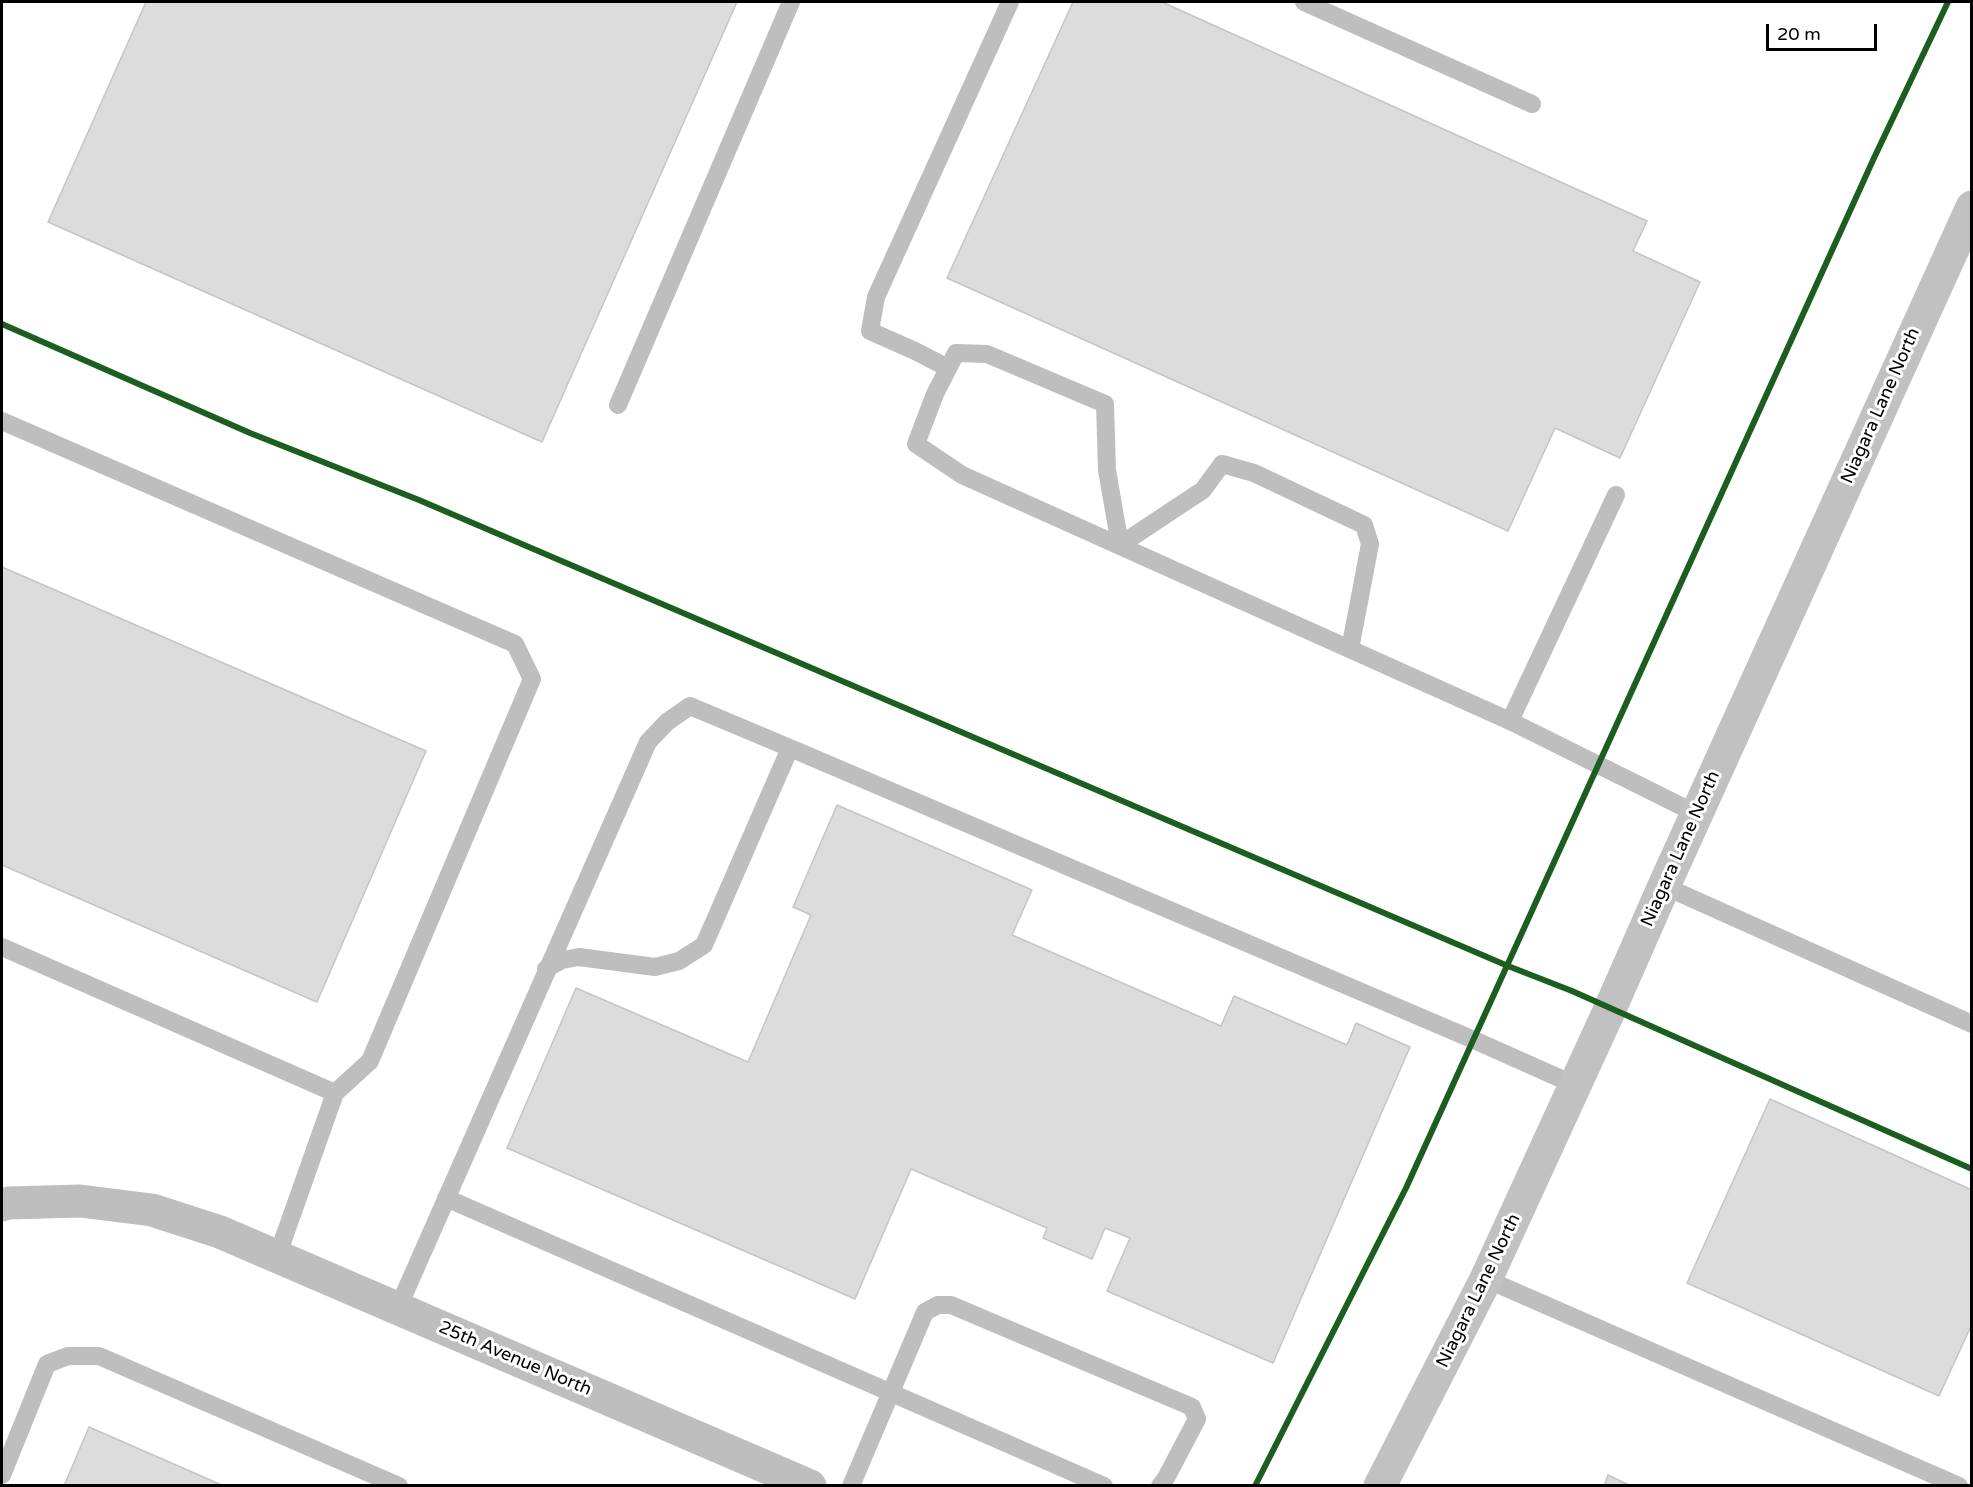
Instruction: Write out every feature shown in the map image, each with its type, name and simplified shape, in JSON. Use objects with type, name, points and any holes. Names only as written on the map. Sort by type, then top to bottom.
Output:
[{"type":"street","name":"Niagara Lane North","points":[[1380,1485],[1486,1279],[1971,207]]},
{"type":"street","name":"25th Avenue North","points":[[2,1205],[80,1200],[152,1210],[220,1232],[810,1485]]},
{"type":"lane","points":[[618,405],[790,2]]},
{"type":"lane","points":[[948,368],[870,331],[876,297],[1010,2]]},
{"type":"lane","points":[[1304,2],[1532,104]]},
{"type":"lane","points":[[1120,544],[1107,470],[1105,404],[987,354],[956,353],[935,394],[916,444],[962,475],[1510,721],[1696,814]]},
{"type":"lane","points":[[2,421],[515,644],[532,679],[370,1061],[335,1093],[277,1257]]},
{"type":"lane","points":[[1120,544],[1203,490],[1222,464],[1254,473],[1364,525],[1370,543],[1350,649]]},
{"type":"lane","points":[[1510,721],[1616,495]]},
{"type":"lane","points":[[398,1308],[638,761],[648,742],[668,722],[690,706],[1575,1085]]},
{"type":"lane","points":[[546,969],[562,960],[579,957],[655,967],[679,961],[704,945],[790,748]]},
{"type":"lane","points":[[1664,886],[1971,1024]]},
{"type":"lane","points":[[2,947],[335,1093]]},
{"type":"lane","points":[[447,1198],[1104,1485]]},
{"type":"lane","points":[[1486,1279],[1959,1485]]},
{"type":"lane","points":[[851,1485],[926,1312],[938,1305],[951,1305],[1192,1407],[1197,1419],[1166,1478],[1160,1485]]},
{"type":"lane","points":[[2,1475],[47,1364],[68,1356],[99,1356],[399,1485]]},
{"type":"building","points":[[146,2],[737,2],[542,442],[48,222]]},
{"type":"building","points":[[1073,2],[1162,2],[1647,221],[1633,251],[1700,282],[1620,458],[1555,428],[1508,531],[947,278]]},
{"type":"building","points":[[2,567],[426,751],[317,1002],[2,865]]},
{"type":"building","points":[[837,805],[1032,890],[1012,935],[1221,1026],[1234,996],[1347,1045],[1356,1023],[1410,1047],[1273,1363],[1107,1291],[1130,1238],[1105,1228],[1092,1259],[1043,1238],[1047,1228],[911,1169],[855,1299],[507,1148],[576,988],[748,1062],[811,915],[793,907]]},
{"type":"building","points":[[1770,1099],[1972,1190],[1972,1324],[1939,1396],[1687,1283]]},
{"type":"building","points":[[89,1427],[224,1486],[64,1486]]},
{"type":"building","points":[[1608,1475],[1631,1486],[1604,1486]]},
{"type":"cycle path","points":[[1255,1486],[1406,1188],[1874,158],[1948,2]]},
{"type":"cycle path","points":[[2,324],[250,433],[419,500],[1508,966],[1572,991],[1972,1169]]}]
